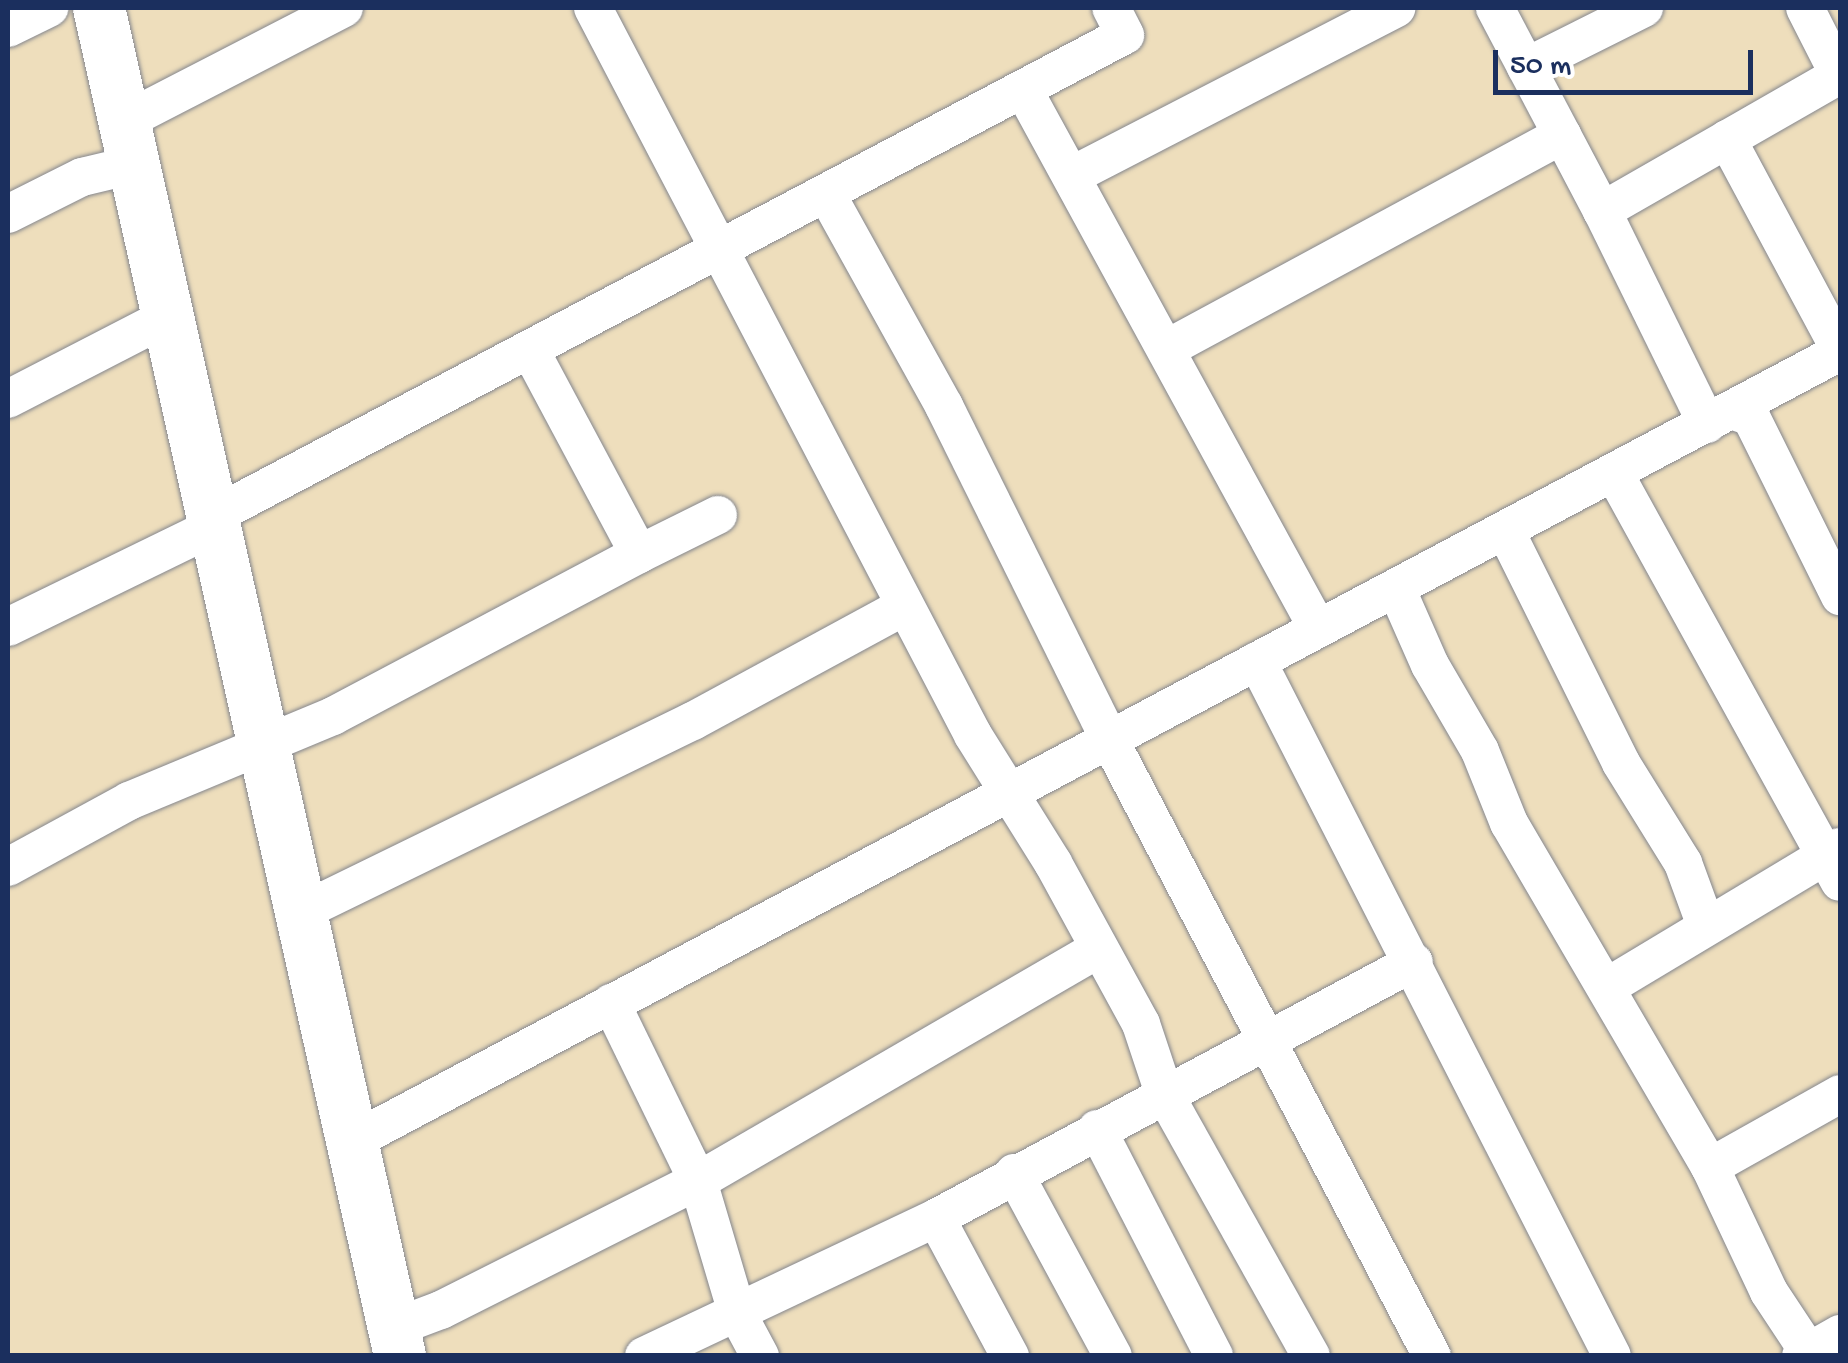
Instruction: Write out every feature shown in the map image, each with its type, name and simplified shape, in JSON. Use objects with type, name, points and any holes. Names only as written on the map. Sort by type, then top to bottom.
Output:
[{"type":"main road","points":[[99,8],[348,1143],[397,1342]]},
{"type":"street","points":[[8,28],[49,8]]},
{"type":"street","points":[[8,214],[82,177],[344,8]]},
{"type":"street","points":[[593,8],[1006,794],[1053,862],[1141,1024],[1164,1093],[1311,1356]]},
{"type":"street","points":[[8,628],[1125,35],[1110,8]]},
{"type":"street","points":[[1073,175],[1396,8]]},
{"type":"street","points":[[1494,8],[1602,211],[1721,417]]},
{"type":"street","points":[[1526,66],[1644,8]]},
{"type":"street","points":[[1602,211],[1840,75],[1805,8]]},
{"type":"street","points":[[1022,89],[1168,348],[1318,629]]},
{"type":"street","points":[[1168,348],[1562,135]]},
{"type":"street","points":[[348,1143],[1840,351],[1727,139]]},
{"type":"street","points":[[826,194],[944,406],[1109,739],[1432,1356]]},
{"type":"street","points":[[8,399],[169,316]]},
{"type":"street","points":[[530,350],[639,554]]},
{"type":"street","points":[[1721,417],[1750,417],[1840,596]]},
{"type":"street","points":[[1607,986],[1706,926],[1836,862],[1614,473]]},
{"type":"street","points":[[8,867],[143,794],[262,747],[718,515]]},
{"type":"street","points":[[1505,530],[1621,764],[1683,863],[1706,926]]},
{"type":"street","points":[[1396,588],[1430,665],[1480,751],[1509,823],[1710,1167],[1769,1292],[1816,1347]]},
{"type":"street","points":[[297,914],[693,721],[905,606]]},
{"type":"street","points":[[1257,660],[1612,1356]]},
{"type":"street","points":[[397,1342],[441,1310],[698,1181],[1099,949]]},
{"type":"street","points":[[644,1356],[936,1218],[1265,1038],[1414,962]]},
{"type":"street","points":[[612,1003],[698,1181],[737,1313],[760,1356]]},
{"type":"street","points":[[1710,1167],[1840,1094]]},
{"type":"street","points":[[1096,1129],[1214,1356]]},
{"type":"street","points":[[1014,1173],[1113,1356]]},
{"type":"street","points":[[936,1218],[1010,1356]]}]
